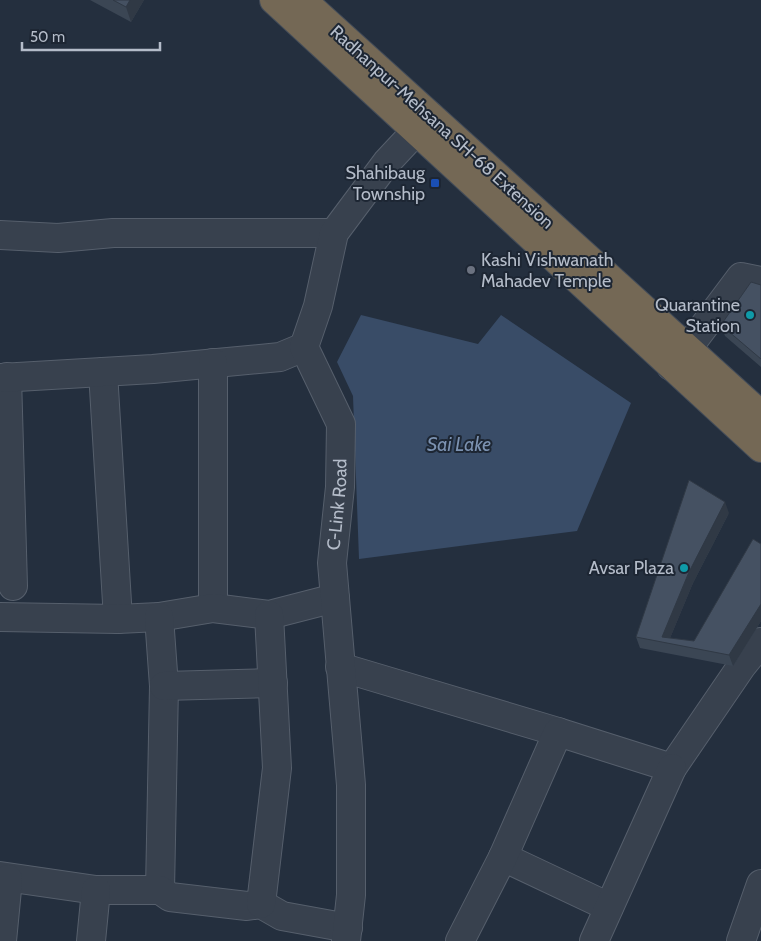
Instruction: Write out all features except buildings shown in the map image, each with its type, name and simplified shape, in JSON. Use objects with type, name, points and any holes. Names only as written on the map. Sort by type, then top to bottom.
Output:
[{"type":"highway","points":[[274,0],[422,123]]},
{"type":"highway","name":"Radhanpur-Mehsana SH-68 Extension","points":[[302,0],[422,123],[679,357],[761,415]]},
{"type":"highway","points":[[679,357],[761,448]]},
{"type":"street","points":[[13,586],[4,377],[103,372],[280,357],[304,347],[318,306],[334,233],[388,162],[422,123]]},
{"type":"street","points":[[0,235],[58,238],[112,233],[334,233]]},
{"type":"street","points":[[679,357],[741,277],[761,281]]},
{"type":"street","name":"C-Link Road","points":[[304,347],[341,424],[340,487],[332,563],[351,785],[351,895],[347,934]]},
{"type":"street","points":[[213,363],[213,608]]},
{"type":"street","points":[[103,372],[118,619]]},
{"type":"street","points":[[0,617],[118,619],[159,617],[213,608],[270,615],[335,598]]},
{"type":"street","points":[[261,904],[278,768],[270,615]]},
{"type":"street","points":[[159,617],[164,686],[160,890]]},
{"type":"street","points":[[594,941],[672,768],[740,667],[761,642]]},
{"type":"street","points":[[340,667],[672,768]]},
{"type":"street","points":[[164,686],[273,683]]},
{"type":"street","points":[[460,941],[503,857],[558,732]]},
{"type":"street","points":[[503,857],[609,907]]},
{"type":"street","points":[[2,941],[4,877],[96,890],[160,890],[170,897],[247,906],[261,904],[282,916],[347,934]]},
{"type":"street","points":[[741,941],[761,884]]},
{"type":"street","points":[[91,941],[96,890]]},
{"type":"water","name":"Sai Lake","points":[[361,315],[478,344],[501,315],[631,403],[577,531],[359,559],[353,396],[337,362]]},
{"type":"place","name":"Shahibaug Township","points":[[435,183]]},
{"type":"place","name":"Kashi Vishwanath Mahadev Temple","points":[[471,270]]},
{"type":"place","name":"Quarantine Station","points":[[750,315]]},
{"type":"place","name":"Avsar Plaza","points":[[684,568]]}]
